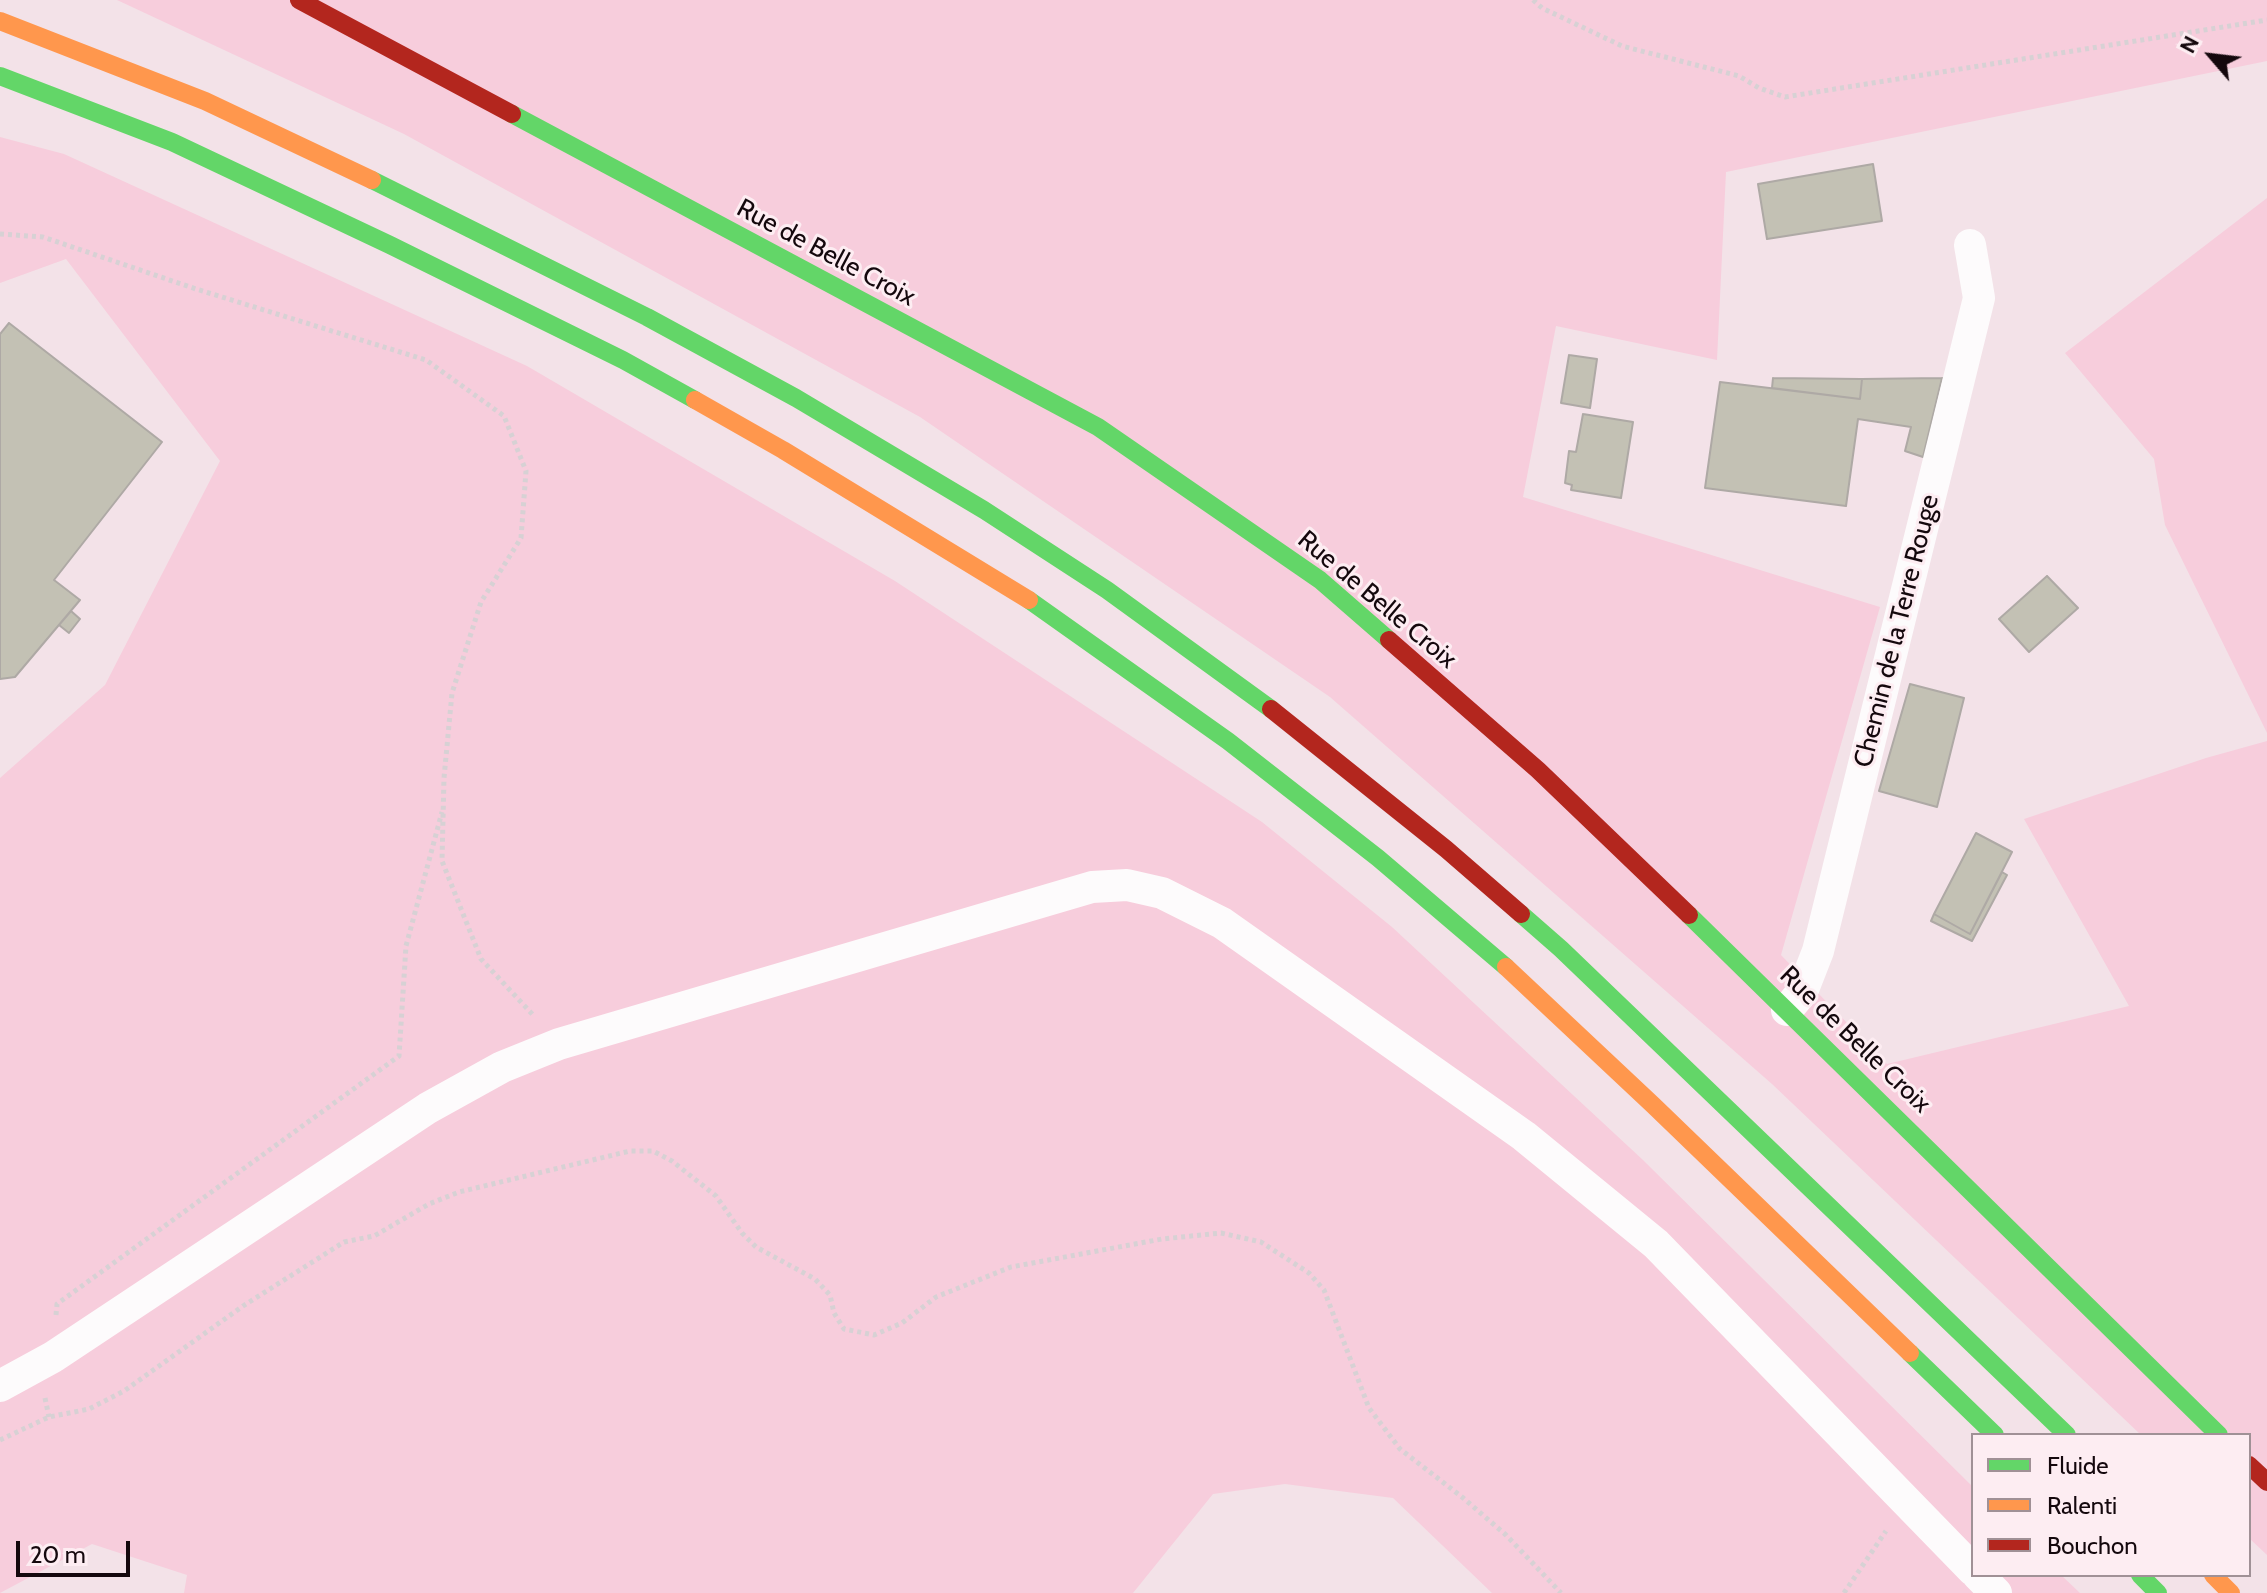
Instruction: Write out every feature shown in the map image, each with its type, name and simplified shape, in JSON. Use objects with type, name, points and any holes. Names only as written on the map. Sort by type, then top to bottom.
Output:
[{"type":"main road","name":"Rue de Belle Croix","points":[[299,0],[1098,427],[1320,580],[1538,770],[2217,1433]]},
{"type":"main road","points":[[0,21],[205,101],[344,166],[647,317],[796,398],[984,510],[1107,590],[1259,699],[1446,849],[1561,949],[2065,1433]]},
{"type":"main road","points":[[0,76],[172,142],[623,360],[797,458],[1017,592],[1228,741],[1378,858],[1500,962],[1993,1433]]},
{"type":"main road","points":[[2251,1467],[2267,1482]]},
{"type":"main road","points":[[2142,1577],[2158,1593]]},
{"type":"main road","points":[[2215,1577],[2231,1593]]},
{"type":"street","name":"Chemin de la Terre Rouge","points":[[1787,1010],[1802,992],[1818,951],[1979,298],[1970,245]]},
{"type":"street","points":[[0,1386],[53,1357],[428,1108],[502,1067],[559,1044],[1092,887],[1127,885],[1162,893],[1222,923],[1524,1136],[1656,1244],[1971,1568]]},
{"type":"street","points":[[1980,1577],[1996,1593]]},
{"type":"path","points":[[1533,0],[1542,8],[1622,46],[1739,76],[1759,88],[1785,97],[2267,20]]},
{"type":"path","points":[[0,234],[43,237],[196,289],[426,360],[504,416],[526,471],[521,538],[481,602],[452,693],[444,778],[442,861],[481,959],[559,1044]]},
{"type":"path","points":[[53,1357],[57,1304],[399,1056],[406,946],[444,803]]},
{"type":"path","points":[[0,1440],[49,1417],[89,1409],[124,1391],[243,1306],[344,1242],[374,1236],[429,1204],[459,1192],[630,1151],[653,1151],[672,1161],[716,1196],[756,1247],[815,1279],[830,1295],[834,1313],[844,1329],[874,1335],[902,1323],[936,1297],[1011,1267],[1162,1239],[1206,1234],[1221,1233],[1261,1242],[1309,1273],[1324,1290],[1369,1408],[1400,1449],[1506,1535],[1561,1593]]},
{"type":"path","points":[[1844,1593],[1905,1499]]},
{"type":"shaded area","points":[[117,0],[2267,0],[2267,61],[1726,172],[1717,360],[1556,326],[1523,497],[1880,607],[1781,955],[1887,1064],[2129,1006],[2024,819],[2206,758],[2267,741],[2267,1555],[2251,1540],[2251,1433],[2139,1433],[1772,1084],[1330,697],[920,417],[404,134]]},
{"type":"shaded area","points":[[0,137],[64,154],[527,366],[895,581],[1262,822],[1392,927],[1643,1160],[1971,1485],[1971,1577],[2063,1577],[2080,1593],[1492,1593],[1393,1498],[1285,1484],[1213,1494],[1133,1593],[184,1593],[187,1575],[92,1544],[0,1593],[0,778],[105,685],[220,461],[66,259],[0,283]]},
{"type":"shaded area","points":[[2267,198],[2267,733],[2165,525],[2154,459],[2065,353]]},
{"type":"building","points":[[1873,164],[1882,221],[1767,239],[1758,184]]},
{"type":"building","points":[[9,323],[162,442],[54,580],[80,600],[15,677],[0,679],[0,334]]},
{"type":"building","points":[[1569,355],[1597,359],[1590,408],[1561,403]]},
{"type":"building","points":[[1773,378],[1862,379],[1860,399],[1772,388]]},
{"type":"building","points":[[1942,378],[1923,457],[1905,451],[1911,427],[1858,419],[1846,506],[1705,488],[1720,382],[1860,399],[1862,379]]},
{"type":"building","points":[[1583,414],[1633,422],[1621,498],[1571,490],[1572,485],[1565,483],[1569,451],[1576,452]]},
{"type":"building","points":[[2047,576],[2078,608],[2029,652],[1999,619]]},
{"type":"building","points":[[71,611],[80,619],[69,633],[59,625]]},
{"type":"building","points":[[1910,684],[1964,698],[1937,807],[1879,791]]},
{"type":"building","points":[[1976,833],[2012,852],[1970,934],[1934,914]]},
{"type":"building","points":[[2002,872],[2007,875],[1972,941],[1931,921],[1934,914],[1970,934]]},
{"type":"traffic: fast","points":[[0,76],[172,142],[390,245],[623,360],[695,400]]},
{"type":"traffic: fast","points":[[512,114],[1098,427],[1320,580],[1389,640]]},
{"type":"traffic: fast","points":[[372,180],[647,317],[796,398],[984,510],[1107,590],[1271,709]]},
{"type":"traffic: fast","points":[[1029,600],[1228,741],[1378,858],[1506,967]]},
{"type":"traffic: fast","points":[[1521,914],[2065,1433]]},
{"type":"traffic: fast","points":[[1689,915],[2217,1433]]},
{"type":"traffic: fast","points":[[1910,1353],[1993,1433]]},
{"type":"traffic: fast","points":[[2142,1577],[2158,1593]]},
{"type":"traffic: slow","points":[[0,21],[205,101],[372,180]]},
{"type":"traffic: slow","points":[[695,400],[1029,600]]},
{"type":"traffic: slow","points":[[1506,967],[1910,1353]]},
{"type":"traffic: slow","points":[[2215,1577],[2231,1593]]},
{"type":"traffic: jam","points":[[299,0],[512,114]]},
{"type":"traffic: jam","points":[[1389,640],[1538,770],[1689,915]]},
{"type":"traffic: jam","points":[[1271,709],[1446,849],[1521,914]]},
{"type":"traffic: jam","points":[[2251,1467],[2267,1482]]}]
